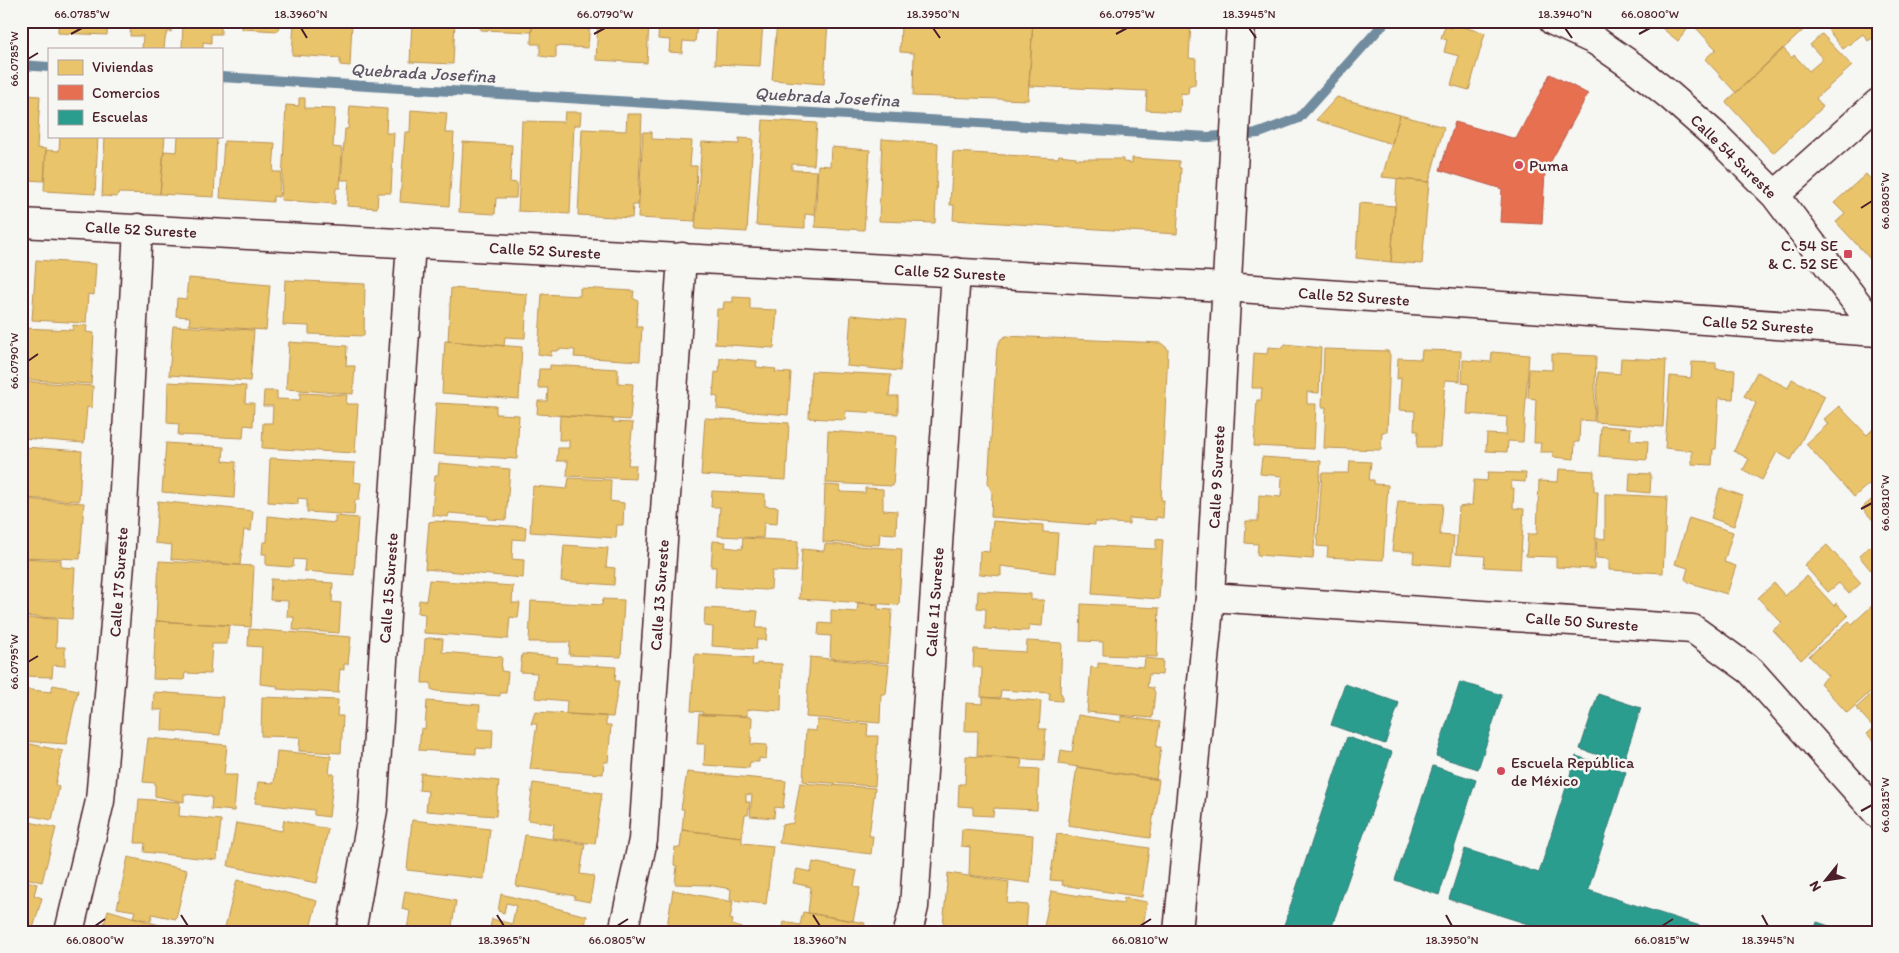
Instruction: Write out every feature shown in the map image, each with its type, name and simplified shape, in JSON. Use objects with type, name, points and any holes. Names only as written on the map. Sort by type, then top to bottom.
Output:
[{"type":"street","name":"Calle 9 Sureste","points":[[1178,932],[1210,597],[1225,287],[1235,155],[1241,21]]},
{"type":"street","name":"Calle 54 Sureste","points":[[1553,21],[1596,41],[1662,89],[1718,138],[1775,195],[1878,332]]},
{"type":"street","points":[[1775,195],[1878,103]]},
{"type":"street","name":"Calle 52 Sureste","points":[[21,222],[682,256],[1225,287],[1878,332]]},
{"type":"street","name":"Calle 17 Sureste","points":[[69,932],[100,801],[120,564],[138,228]]},
{"type":"street","name":"Calle 15 Sureste","points":[[351,932],[373,810],[411,243]]},
{"type":"street","name":"Calle 13 Sureste","points":[[623,932],[643,840],[682,256]]},
{"type":"street","name":"Calle 11 Sureste","points":[[908,932],[914,907],[956,272]]},
{"type":"street","name":"Calle 50 Sureste","points":[[1210,597],[1693,629],[1751,671],[1878,814]]},
{"type":"building: Viviendas","points":[[58,21],[108,21],[107,35],[58,33]]},
{"type":"building: Viviendas","points":[[131,21],[157,21],[172,24],[171,32],[167,32],[164,48],[142,48],[143,36],[130,36]]},
{"type":"building: Viviendas","points":[[183,21],[221,21],[221,34],[211,34],[211,43],[203,42],[203,48],[182,48]]},
{"type":"building: Viviendas","points":[[242,21],[294,21],[294,25],[279,25],[278,31],[242,29]]},
{"type":"building: Viviendas","points":[[294,21],[352,21],[350,66],[340,65],[340,58],[292,55]]},
{"type":"building: Viviendas","points":[[361,21],[412,21],[411,26]]},
{"type":"building: Viviendas","points":[[412,21],[455,21],[453,64],[410,62]]},
{"type":"building: Viviendas","points":[[481,21],[532,21],[532,32],[480,30]]},
{"type":"building: Viviendas","points":[[532,21],[590,21],[588,48],[556,46],[556,58],[540,56],[540,44],[531,44]]},
{"type":"building: Viviendas","points":[[598,21],[649,21],[647,63],[596,60]]},
{"type":"building: Viviendas","points":[[659,21],[708,21],[708,25],[697,24],[695,42],[683,41],[682,53],[669,52],[670,40],[658,39]]},
{"type":"building: Viviendas","points":[[717,21],[763,21],[760,66],[715,64]]},
{"type":"building: Viviendas","points":[[777,21],[828,21],[824,84],[772,80]]},
{"type":"building: Viviendas","points":[[901,21],[1033,21],[1028,100],[913,96],[914,53],[900,52]]},
{"type":"building: Viviendas","points":[[1033,21],[1191,23],[1189,58],[1196,59],[1195,85],[1189,85],[1188,94],[1181,93],[1180,112],[1146,110],[1147,91],[1029,86]]},
{"type":"building: Viviendas","points":[[1653,21],[1694,21],[1678,41]]},
{"type":"building: Viviendas","points":[[1702,21],[1812,22],[1736,93],[1705,59],[1716,49],[1696,28]]},
{"type":"building: Viviendas","points":[[1821,21],[1878,21],[1878,42],[1874,37],[1868,41],[1863,34],[1843,49]]},
{"type":"building: Viviendas","points":[[1452,24],[1485,33],[1469,90],[1451,85],[1459,56],[1444,52],[1447,40],[1441,38],[1445,26],[1451,28]]},
{"type":"building: Viviendas","points":[[1822,34],[1852,66],[1816,98],[1823,107],[1773,153],[1726,102],[1783,48],[1792,58],[1794,55],[1809,71],[1823,59],[1810,45]]},
{"type":"building: Viviendas","points":[[21,95],[40,96],[37,148],[46,149],[44,181],[26,180],[25,196],[21,196]]},
{"type":"building: Viviendas","points":[[1337,97],[1400,115],[1392,144],[1316,120]]},
{"type":"building: Viviendas","points":[[299,98],[305,98],[305,108],[335,109],[333,147],[342,148],[340,188],[336,188],[335,204],[281,200],[286,105],[299,106]]},
{"type":"building: Viviendas","points":[[350,106],[387,109],[386,133],[394,133],[391,193],[378,193],[377,208],[347,206],[349,180],[341,180],[345,129],[348,129]]},
{"type":"building: Viviendas","points":[[411,110],[447,113],[445,133],[454,133],[449,206],[400,202],[405,132],[410,132]]},
{"type":"building: Viviendas","points":[[565,112],[581,112],[580,125],[574,125],[570,214],[518,211],[522,121],[564,122]]},
{"type":"building: Viviendas","points":[[627,114],[642,114],[638,205],[633,205],[632,218],[578,215],[582,129],[626,131]]},
{"type":"building: Viviendas","points":[[1400,115],[1444,127],[1429,182],[1382,177]]},
{"type":"building: Viviendas","points":[[763,120],[817,123],[814,165],[792,164],[792,170],[817,171],[814,215],[805,214],[805,228],[756,225]]},
{"type":"building: Viviendas","points":[[643,132],[652,132],[652,139],[692,141],[690,166],[697,166],[695,221],[638,218]]},
{"type":"building: Viviendas","points":[[60,138],[98,138],[95,194],[44,191],[46,150],[59,151]]},
{"type":"building: Viviendas","points":[[105,138],[165,138],[160,194],[118,193],[117,197],[102,196]]},
{"type":"building: Viviendas","points":[[178,138],[217,138],[214,197],[160,194],[164,151],[177,152]]},
{"type":"building: Viviendas","points":[[739,138],[753,139],[747,232],[695,229],[702,142],[739,144]]},
{"type":"building: Viviendas","points":[[882,139],[938,143],[935,223],[879,221]]},
{"type":"building: Viviendas","points":[[224,141],[275,143],[273,172],[281,172],[279,197],[273,196],[273,202],[220,198]]},
{"type":"building: Viviendas","points":[[463,142],[512,145],[510,182],[517,183],[516,198],[496,198],[495,214],[459,212]]},
{"type":"building: Viviendas","points":[[831,147],[870,150],[864,230],[815,227],[818,165],[830,166]]},
{"type":"building: Viviendas","points":[[953,152],[1058,158],[1059,155],[1076,157],[1076,159],[1123,159],[1123,162],[1132,163],[1132,158],[1179,161],[1179,168],[1181,168],[1177,234],[953,220],[954,205],[950,205]]},
{"type":"building: Viviendas","points":[[1866,174],[1874,183],[1878,180],[1878,253],[1871,260],[1836,222],[1845,214],[1834,203]]},
{"type":"building: Viviendas","points":[[1397,179],[1429,182],[1422,264],[1391,262]]},
{"type":"building: Viviendas","points":[[1359,203],[1395,206],[1391,262],[1356,258]]},
{"type":"building: Viviendas","points":[[36,260],[96,264],[94,295],[88,294],[86,323],[32,320]]},
{"type":"building: Viviendas","points":[[188,278],[270,285],[266,330],[189,325],[190,317],[176,316],[177,298],[186,299]]},
{"type":"building: Viviendas","points":[[285,280],[365,284],[364,336],[309,334],[309,326],[283,325]]},
{"type":"building: Viviendas","points":[[451,288],[527,294],[525,338],[505,337],[504,346],[448,341]]},
{"type":"building: Viviendas","points":[[580,288],[634,291],[633,298],[638,301],[636,327],[642,327],[640,361],[574,357],[575,350],[559,349],[558,351],[551,351],[551,356],[538,354],[542,294],[580,296]]},
{"type":"building: Viviendas","points":[[733,297],[750,298],[750,309],[777,310],[774,348],[715,344],[717,309],[723,309],[724,302],[733,302]]},
{"type":"building: Viviendas","points":[[851,315],[905,320],[900,371],[847,366]]},
{"type":"building: Viviendas","points":[[73,325],[87,326],[86,332],[94,333],[91,384],[21,379],[21,328],[73,330]]},
{"type":"building: Viviendas","points":[[173,326],[254,330],[250,381],[169,375]]},
{"type":"building: Viviendas","points":[[1006,336],[1161,343],[1168,349],[1161,500],[1164,500],[1163,518],[1156,517],[1156,520],[1129,518],[1129,524],[1095,522],[1095,525],[991,517],[992,492],[988,483],[997,347],[1001,339]]},
{"type":"building: Viviendas","points":[[445,341],[522,347],[519,399],[442,393]]},
{"type":"building: Viviendas","points":[[289,342],[347,346],[346,366],[355,366],[353,394],[286,389]]},
{"type":"building: Viviendas","points":[[1285,344],[1321,348],[1319,393],[1307,392],[1307,404],[1316,404],[1314,449],[1254,446],[1257,400],[1261,400],[1262,388],[1252,388],[1254,353],[1267,354],[1268,347],[1282,348]]},
{"type":"building: Viviendas","points":[[1324,349],[1388,351],[1390,355],[1387,432],[1382,432],[1381,450],[1324,448],[1326,407],[1322,407]]},
{"type":"building: Viviendas","points":[[1422,350],[1461,351],[1460,381],[1445,380],[1440,447],[1417,447],[1418,431],[1414,431],[1415,411],[1399,410],[1401,378],[1397,379],[1398,358],[1421,359]]},
{"type":"building: Viviendas","points":[[1492,352],[1529,355],[1523,442],[1508,441],[1507,452],[1486,451],[1487,434],[1506,435],[1507,417],[1467,414],[1469,384],[1462,383],[1463,360],[1491,362]]},
{"type":"building: Viviendas","points":[[1552,354],[1596,356],[1594,421],[1580,420],[1579,442],[1575,442],[1574,459],[1553,457],[1553,452],[1540,452],[1541,443],[1534,443],[1536,399],[1528,398],[1529,369],[1552,370]]},
{"type":"building: Viviendas","points":[[720,358],[757,361],[756,367],[776,369],[775,372],[791,373],[788,415],[717,409],[718,397],[713,396],[715,372],[719,373]]},
{"type":"building: Viviendas","points":[[1621,358],[1666,360],[1663,427],[1595,422],[1598,372],[1620,374]]},
{"type":"building: Viviendas","points":[[1692,362],[1716,363],[1716,369],[1735,370],[1733,399],[1719,398],[1716,449],[1713,449],[1712,465],[1692,464],[1692,451],[1665,448],[1670,376],[1691,378]]},
{"type":"building: Viviendas","points":[[550,365],[618,369],[618,383],[633,384],[630,420],[537,414],[538,401],[547,401],[548,388],[538,388],[539,369],[550,369]]},
{"type":"building: Viviendas","points":[[811,371],[891,375],[889,396],[898,396],[898,414],[846,411],[845,420],[809,418]]},
{"type":"building: Viviendas","points":[[1757,372],[1788,388],[1792,379],[1825,396],[1791,460],[1777,452],[1762,480],[1743,470],[1749,459],[1734,451],[1756,403],[1744,396]]},
{"type":"building: Viviendas","points":[[21,381],[93,386],[92,408],[87,407],[84,443],[21,438]]},
{"type":"building: Viviendas","points":[[168,382],[246,386],[245,403],[254,403],[253,426],[244,425],[243,438],[178,435],[179,424],[167,423]]},
{"type":"building: Viviendas","points":[[264,391],[277,391],[277,399],[300,400],[300,393],[347,395],[346,404],[358,404],[355,453],[262,448],[263,423],[272,423],[273,406],[263,406]]},
{"type":"building: Viviendas","points":[[436,403],[496,406],[496,414],[519,415],[517,459],[433,454]]},
{"type":"building: Viviendas","points":[[1839,406],[1867,435],[1874,428],[1878,432],[1878,476],[1854,497],[1806,444],[1828,424],[1824,419]]},
{"type":"building: Viviendas","points":[[560,415],[613,419],[613,422],[633,423],[628,465],[636,465],[635,479],[567,476],[568,461],[557,461],[558,448],[569,448],[569,440],[559,440]]},
{"type":"building: Viviendas","points":[[705,418],[789,423],[786,480],[701,475]]},
{"type":"building: Viviendas","points":[[1601,426],[1631,428],[1630,440],[1648,441],[1647,460],[1599,456]]},
{"type":"building: Viviendas","points":[[828,431],[896,436],[893,486],[826,483]]},
{"type":"building: Viviendas","points":[[166,443],[224,447],[223,461],[236,462],[234,498],[162,492]]},
{"type":"building: Viviendas","points":[[24,447],[82,451],[79,501],[21,498],[21,460],[23,460]]},
{"type":"building: Viviendas","points":[[1262,457],[1321,461],[1313,559],[1257,555],[1258,544],[1245,543],[1246,521],[1258,521],[1259,495],[1281,497],[1282,476],[1260,474]]},
{"type":"building: Viviendas","points":[[270,458],[355,463],[354,482],[361,483],[359,500],[355,500],[354,515],[307,512],[307,499],[298,498],[298,504],[268,502]]},
{"type":"building: Viviendas","points":[[1350,461],[1371,462],[1369,480],[1374,480],[1374,484],[1388,485],[1383,560],[1327,557],[1328,547],[1317,546],[1322,473],[1349,473]]},
{"type":"building: Viviendas","points":[[439,463],[510,469],[506,520],[488,519],[488,516],[449,513],[448,517],[432,515],[435,475],[438,475]]},
{"type":"building: Viviendas","points":[[1559,469],[1594,471],[1594,492],[1598,492],[1594,569],[1556,567],[1556,557],[1526,556],[1528,534],[1537,534],[1539,481],[1558,482]]},
{"type":"building: Viviendas","points":[[1488,472],[1526,473],[1525,482],[1511,481],[1511,488],[1514,488],[1513,508],[1524,509],[1520,569],[1484,567],[1485,556],[1456,554],[1459,507],[1472,505],[1474,480],[1487,481]]},
{"type":"building: Viviendas","points":[[1630,473],[1651,474],[1650,493],[1629,491]]},
{"type":"building: Viviendas","points":[[569,478],[611,480],[610,501],[624,503],[623,525],[617,525],[616,538],[530,532],[533,486],[567,489]]},
{"type":"building: Viviendas","points":[[825,485],[840,486],[840,492],[865,493],[865,488],[883,489],[883,510],[897,511],[896,534],[880,533],[879,545],[823,542]]},
{"type":"building: Viviendas","points":[[1720,488],[1743,496],[1734,526],[1711,518]]},
{"type":"building: Viviendas","points":[[712,491],[765,494],[765,506],[778,507],[777,524],[764,523],[763,538],[718,536],[720,507],[711,507]]},
{"type":"building: Viviendas","points":[[1605,494],[1667,497],[1663,573],[1609,570],[1609,559],[1596,558],[1597,538],[1605,539]]},
{"type":"building: Viviendas","points":[[1878,494],[1878,526],[1862,508]]},
{"type":"building: Viviendas","points":[[21,499],[84,503],[80,559],[21,557]]},
{"type":"building: Viviendas","points":[[158,501],[253,511],[251,531],[244,530],[240,565],[171,559],[172,545],[155,543]]},
{"type":"building: Viviendas","points":[[1398,501],[1443,504],[1440,535],[1454,536],[1451,566],[1413,563],[1414,552],[1392,551]]},
{"type":"building: Viviendas","points":[[268,516],[335,523],[335,516],[358,518],[354,575],[304,571],[305,560],[294,559],[293,566],[289,567],[266,565],[266,554],[262,554],[263,542],[267,542]]},
{"type":"building: Viviendas","points":[[1689,518],[1733,532],[1724,562],[1736,566],[1727,594],[1690,583],[1685,579],[1688,568],[1675,564]]},
{"type":"building: Viviendas","points":[[993,521],[1043,525],[1043,532],[1058,533],[1055,573],[1001,566],[1001,576],[979,574],[980,551],[989,552]]},
{"type":"building: Viviendas","points":[[429,522],[526,527],[525,540],[513,539],[512,559],[524,560],[523,578],[425,569]]},
{"type":"building: Viviendas","points":[[743,538],[798,541],[796,572],[772,571],[771,589],[715,587],[716,567],[711,567],[713,541],[726,542],[725,547],[742,549]]},
{"type":"building: Viviendas","points":[[1156,539],[1163,540],[1159,599],[1092,594],[1095,546],[1156,549]]},
{"type":"building: Viviendas","points":[[825,544],[902,549],[899,605],[799,599],[802,549],[824,551]]},
{"type":"building: Viviendas","points":[[564,545],[608,548],[606,567],[615,568],[614,585],[561,581]]},
{"type":"building: Viviendas","points":[[1827,545],[1861,583],[1849,594],[1839,583],[1828,592],[1804,565]]},
{"type":"building: Viviendas","points":[[1870,546],[1878,554],[1878,568],[1873,573],[1859,556]]},
{"type":"building: Viviendas","points":[[21,558],[61,560],[61,567],[75,568],[72,619],[21,616]]},
{"type":"building: Viviendas","points":[[159,561],[254,566],[251,627],[156,621]]},
{"type":"building: Viviendas","points":[[1807,576],[1834,606],[1836,603],[1848,616],[1801,660],[1773,630],[1782,623],[1758,598],[1774,583],[1785,596]]},
{"type":"building: Viviendas","points":[[271,579],[333,583],[332,602],[341,603],[339,633],[293,630],[294,617],[287,617],[288,601],[270,600]]},
{"type":"building: Viviendas","points":[[429,580],[513,586],[512,603],[520,603],[518,618],[510,617],[508,639],[424,633],[425,614],[418,613],[419,600],[426,601]]},
{"type":"building: Viviendas","points":[[978,591],[1031,594],[1031,600],[1044,600],[1042,626],[1029,625],[1029,631],[985,629],[986,609],[977,608]]},
{"type":"building: Viviendas","points":[[603,599],[624,600],[621,657],[569,655],[570,642],[529,642],[531,601],[602,605]]},
{"type":"building: Viviendas","points":[[858,603],[878,605],[878,609],[892,610],[888,663],[830,658],[831,636],[818,635],[819,623],[831,624],[831,610],[857,612]]},
{"type":"building: Viviendas","points":[[1875,603],[1878,605],[1878,685],[1847,713],[1820,683],[1828,676],[1809,656],[1849,621],[1852,624]]},
{"type":"building: Viviendas","points":[[1081,604],[1159,608],[1157,657],[1103,655],[1103,642],[1080,641]]},
{"type":"building: Viviendas","points":[[705,608],[758,611],[756,628],[767,628],[766,640],[757,640],[756,649],[712,646],[713,627],[704,626]]},
{"type":"building: Viviendas","points":[[25,618],[57,619],[56,647],[65,647],[65,666],[53,665],[52,677],[22,676],[21,625],[25,625]]},
{"type":"building: Viviendas","points":[[156,621],[229,625],[227,644],[212,644],[210,674],[185,673],[184,680],[153,679]]},
{"type":"building: Viviendas","points":[[249,629],[351,637],[348,664],[344,664],[344,670],[340,669],[338,693],[277,689],[278,686],[260,684],[262,647],[248,646]]},
{"type":"building: Viviendas","points":[[425,639],[443,639],[442,652],[502,657],[501,671],[508,672],[506,693],[500,693],[500,696],[436,691],[431,689],[431,683],[422,683]]},
{"type":"building: Viviendas","points":[[1027,641],[1062,643],[1060,693],[1062,694],[1062,701],[1049,700],[1050,693],[1001,690],[1000,699],[981,697],[982,668],[973,667],[974,649],[1026,652]]},
{"type":"building: Viviendas","points":[[522,654],[558,657],[557,663],[616,667],[615,681],[619,681],[613,717],[566,714],[567,701],[535,698],[537,673],[520,672]]},
{"type":"building: Viviendas","points":[[695,654],[753,658],[752,665],[757,665],[757,663],[782,664],[781,711],[753,709],[747,710],[747,716],[702,715],[703,712],[691,711]]},
{"type":"building: Viviendas","points":[[810,657],[889,665],[886,694],[881,694],[880,723],[806,717]]},
{"type":"building: Viviendas","points":[[1145,658],[1163,660],[1162,675],[1149,674],[1147,687],[1153,688],[1155,693],[1152,718],[1087,712],[1091,667],[1098,668],[1098,663],[1144,667]]},
{"type":"building: Viviendas","points":[[53,685],[78,690],[66,744],[21,741],[21,689],[51,692]]},
{"type":"building: Viviendas","points":[[1878,688],[1878,746],[1867,734],[1874,728],[1856,708]]},
{"type":"building: Viviendas","points":[[154,692],[223,697],[220,735],[162,730],[163,710],[153,710]]},
{"type":"building: Viviendas","points":[[262,697],[338,700],[337,716],[343,716],[341,753],[299,751],[300,737],[261,736]]},
{"type":"building: Viviendas","points":[[983,697],[1041,701],[1039,729],[1046,729],[1044,760],[977,756],[978,731],[965,731],[966,703],[983,704]]},
{"type":"building: Viviendas","points":[[427,701],[480,705],[478,729],[493,730],[492,749],[476,748],[476,754],[419,750],[421,728],[425,729]]},
{"type":"building: Viviendas","points":[[535,712],[606,716],[606,725],[611,725],[608,762],[604,762],[603,774],[530,769],[537,724],[531,724]]},
{"type":"building: Viviendas","points":[[699,714],[752,717],[751,744],[767,745],[766,759],[759,758],[759,762],[750,762],[749,768],[704,765],[705,744],[697,744]]},
{"type":"building: Viviendas","points":[[1078,715],[1121,722],[1121,716],[1160,722],[1156,747],[1161,747],[1156,779],[1059,764],[1061,750],[1072,752]]},
{"type":"building: Viviendas","points":[[817,720],[868,724],[867,736],[878,736],[875,786],[803,781],[806,730],[816,731]]},
{"type":"building: Viviendas","points":[[148,738],[227,745],[224,775],[237,775],[234,811],[211,809],[212,797],[184,794],[184,802],[155,796],[155,783],[143,782]]},
{"type":"building: Viviendas","points":[[21,742],[63,751],[55,785],[59,787],[52,820],[21,814]]},
{"type":"building: Viviendas","points":[[277,751],[331,756],[329,774],[334,774],[329,817],[314,815],[314,810],[255,803],[258,782],[274,783]]},
{"type":"building: Viviendas","points":[[966,756],[1022,759],[1021,768],[1039,769],[1037,810],[994,808],[993,816],[973,815],[973,807],[958,806],[959,784],[965,784]]},
{"type":"building: Viviendas","points":[[1077,767],[1159,780],[1150,838],[1068,825]]},
{"type":"building: Viviendas","points":[[687,772],[786,781],[783,808],[775,807],[774,818],[750,816],[752,795],[746,794],[746,802],[750,802],[748,815],[745,815],[742,837],[682,830],[684,809],[681,809]]},
{"type":"building: Viviendas","points":[[421,773],[499,781],[496,816],[426,811],[428,791],[419,790]]},
{"type":"building: Viviendas","points":[[533,783],[602,793],[595,844],[552,838],[554,824],[528,820]]},
{"type":"building: Viviendas","points":[[800,783],[875,788],[869,836],[873,836],[871,854],[779,843],[782,825],[793,823]]},
{"type":"building: Viviendas","points":[[139,799],[180,802],[179,816],[221,820],[217,860],[144,852],[145,843],[135,843]]},
{"type":"building: Viviendas","points":[[21,820],[56,828],[42,882],[21,877]]},
{"type":"building: Viviendas","points":[[284,820],[328,829],[317,883],[228,866],[236,823],[282,831]]},
{"type":"building: Viviendas","points":[[412,820],[490,829],[484,879],[407,870]]},
{"type":"building: Viviendas","points":[[962,829],[1033,835],[1030,883],[969,875],[970,847],[961,846]]},
{"type":"building: Viviendas","points":[[682,830],[742,837],[742,843],[773,846],[766,904],[730,900],[731,889],[708,885],[675,884],[677,866],[674,865],[675,847],[680,848]]},
{"type":"building: Viviendas","points":[[1057,834],[1149,848],[1142,897],[1062,885],[1063,881],[1050,880]]},
{"type":"building: Viviendas","points":[[525,835],[585,844],[580,874],[594,876],[590,902],[574,899],[575,896],[516,886]]},
{"type":"building: Viviendas","points":[[128,857],[187,870],[176,919],[152,914],[151,921],[133,917],[135,911],[117,908]]},
{"type":"building: Viviendas","points":[[813,862],[857,871],[854,886],[860,888],[853,921],[808,913],[811,887],[793,883],[797,869],[811,872]]},
{"type":"building: Viviendas","points":[[948,873],[1009,882],[1007,903],[1028,905],[1026,930],[1003,928],[1003,931],[960,932],[961,928],[943,926]]},
{"type":"building: Viviendas","points":[[21,879],[37,884],[34,895],[42,898],[32,932],[21,932]]},
{"type":"building: Viviendas","points":[[237,880],[317,901],[309,932],[224,931]]},
{"type":"building: Viviendas","points":[[673,890],[733,902],[730,919],[733,920],[732,925],[756,932],[666,932]]},
{"type":"building: Viviendas","points":[[405,891],[456,901],[451,932],[407,930],[410,911],[402,909]]},
{"type":"building: Viviendas","points":[[1051,891],[1123,903],[1124,898],[1147,902],[1142,932],[1043,932]]},
{"type":"building: Viviendas","points":[[501,894],[587,916],[584,930],[590,932],[489,932],[492,919],[512,924],[516,905],[506,903],[504,913],[498,911]]},
{"type":"building: Viviendas","points":[[108,910],[183,932],[102,932]]},
{"type":"building: Viviendas","points":[[803,912],[865,923],[863,932],[782,932],[784,922],[800,925]]},
{"type":"building: Comercios","points":[[1550,74],[1588,94],[1545,172],[1542,224],[1500,222],[1502,189],[1440,170],[1455,122],[1516,139]]},
{"type":"building: Escuelas","points":[[1460,682],[1502,695],[1478,769],[1436,756]]},
{"type":"building: Escuelas","points":[[1345,684],[1399,703],[1385,744],[1331,725]]},
{"type":"building: Escuelas","points":[[1598,694],[1641,708],[1623,763],[1580,749]]},
{"type":"building: Escuelas","points":[[1347,737],[1392,752],[1330,932],[1284,932],[1285,929],[1283,928]]},
{"type":"building: Escuelas","points":[[1576,756],[1626,772],[1588,890],[1719,932],[1553,932],[1449,899],[1465,849],[1539,873]]},
{"type":"building: Escuelas","points":[[1433,766],[1476,780],[1439,895],[1395,880]]},
{"type":"building: Escuelas","points":[[1817,922],[1847,932],[1814,932]]},
{"type":"waterway","name":"Quebrada Josefina","points":[[222,77],[1208,137],[1259,133],[1299,118],[1386,21]]},
{"type":"waterway","name":"Quebrada Josefina","points":[[21,65],[48,67]]},
{"type":"place","name":"Puma","points":[[1519,165]]},
{"type":"place","name":"C. 54 SE & C. 52 SE","points":[[1848,254]]},
{"type":"place","name":"Escuela República de México","points":[[1501,771]]}]
